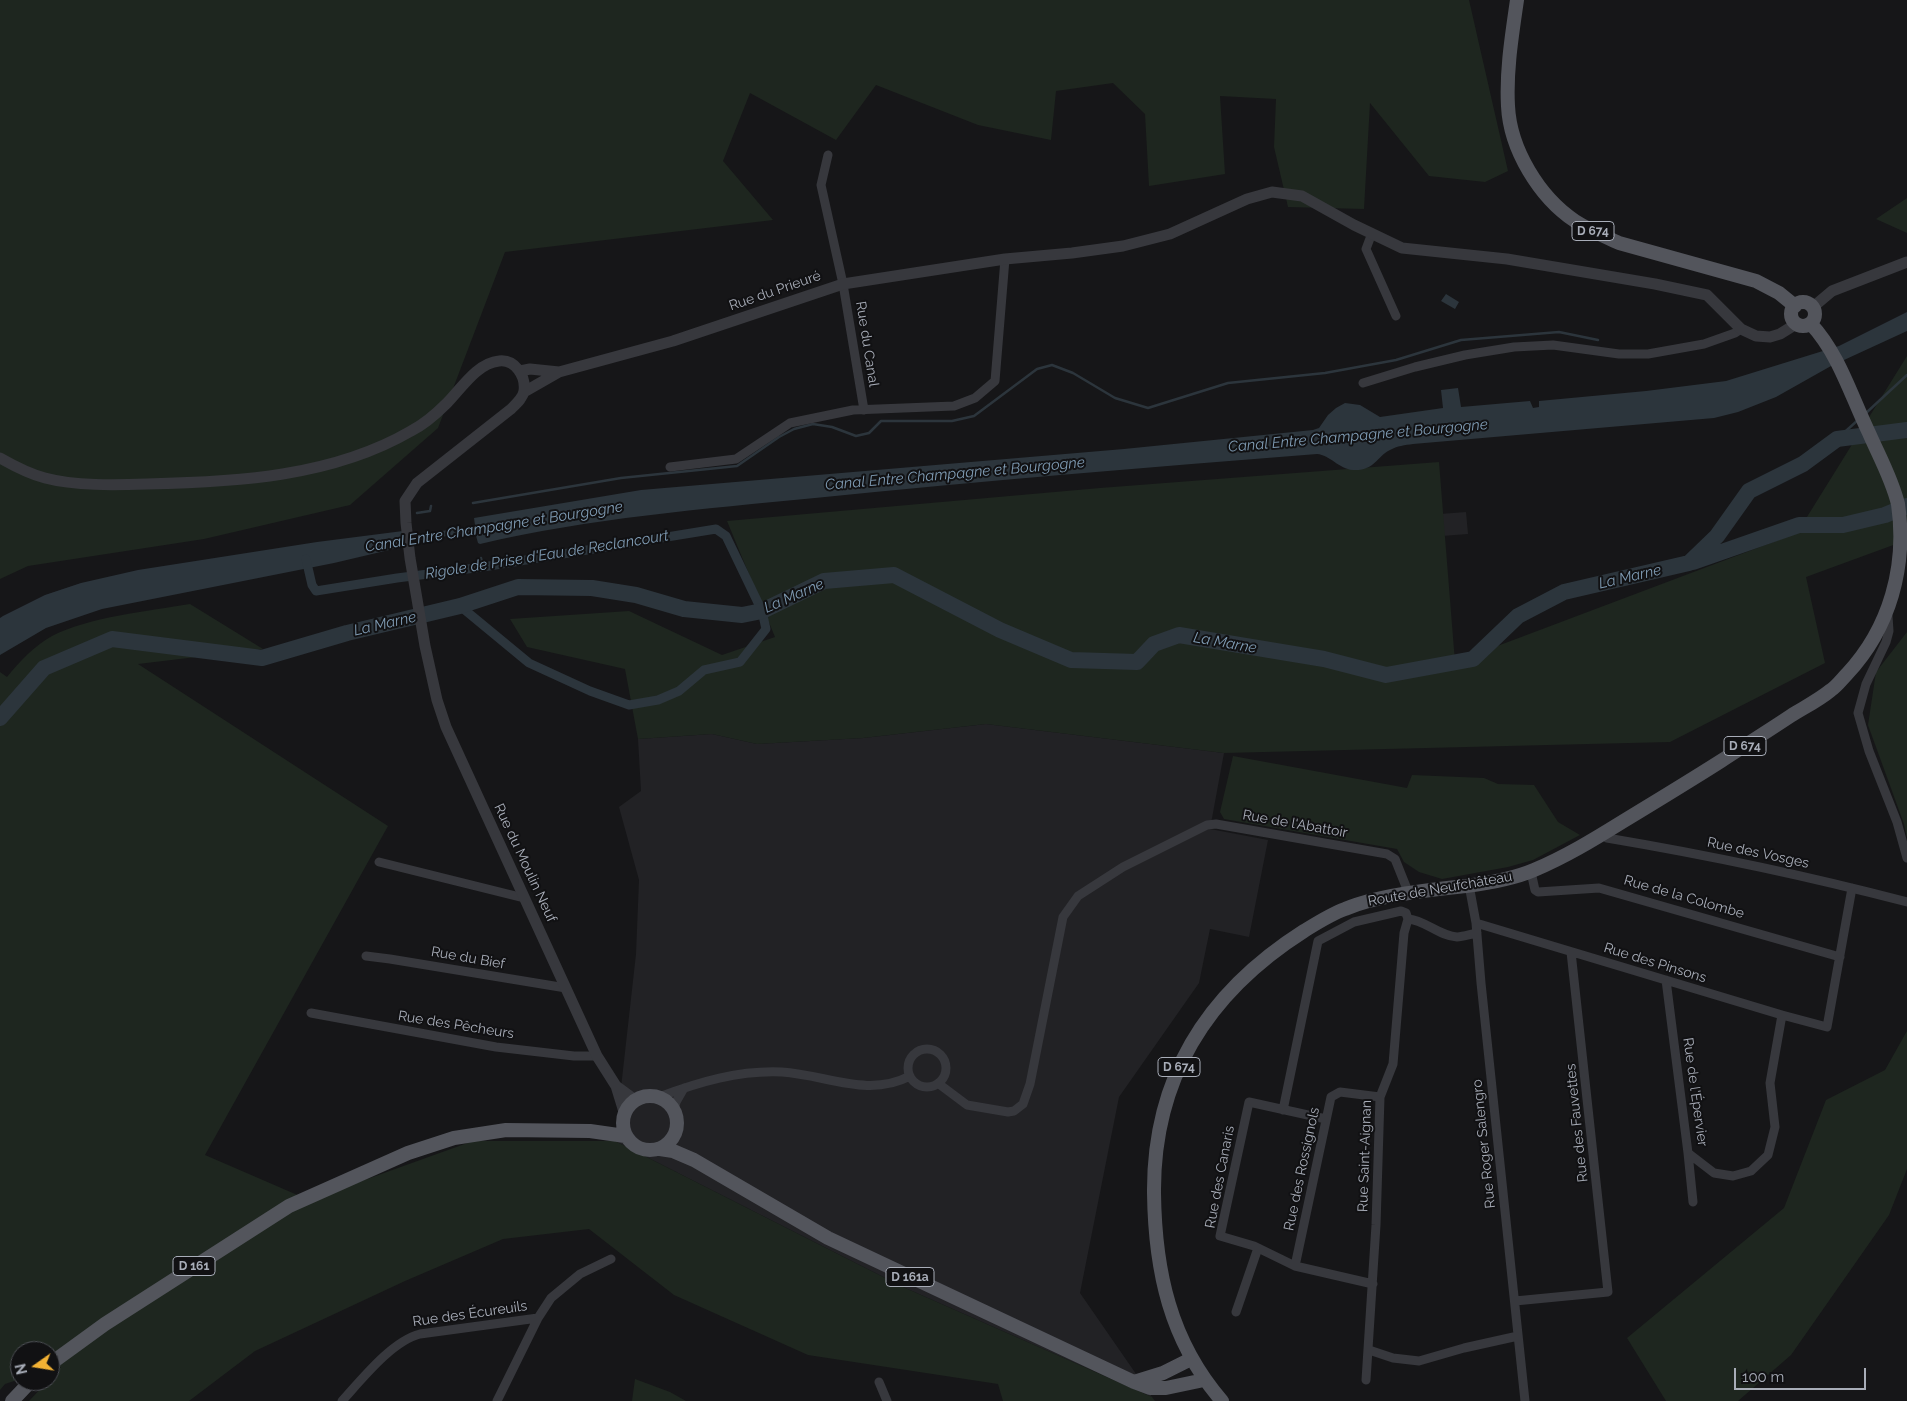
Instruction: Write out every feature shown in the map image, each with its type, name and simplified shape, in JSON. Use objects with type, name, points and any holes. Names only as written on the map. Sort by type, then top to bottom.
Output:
[{"type":"main road","name":"D 674","points":[[1517,0],[1508,73],[1510,123],[1514,138],[1531,174],[1560,210],[1589,229],[1619,243],[1756,281],[1795,306]]},
{"type":"main road","points":[[1802,302],[1813,306],[1816,314],[1811,324],[1804,326],[1793,321],[1791,313],[1795,306],[1802,302]]},
{"type":"main road","name":"D 674","points":[[1604,834],[1680,788],[1833,689],[1858,662],[1888,616],[1897,592],[1905,543],[1900,508],[1893,485],[1840,367],[1828,346],[1811,324]]},
{"type":"main road","name":"Route de Neufchâteau","points":[[1191,1359],[1168,1303],[1154,1215],[1154,1174],[1164,1107],[1179,1065],[1219,1002],[1256,966],[1280,947],[1305,930],[1345,909],[1390,897],[1484,884],[1531,872],[1604,834]]},
{"type":"main road","points":[[651,1095],[659,1097],[670,1105],[674,1111],[677,1118],[675,1134],[660,1149],[644,1150],[630,1142],[625,1136],[623,1117],[628,1106],[635,1100],[651,1095]]},
{"type":"main road","points":[[590,1131],[623,1117]]},
{"type":"main road","name":"D 161","points":[[60,1357],[105,1324],[289,1206],[386,1162],[431,1145],[473,1134],[531,1129],[590,1131],[625,1136]]},
{"type":"main road","name":"D 161a","points":[[675,1134],[683,1148],[694,1160]]},
{"type":"main road","name":"D 161a","points":[[660,1149],[673,1151],[694,1160],[828,1238],[1134,1382],[1150,1388],[1166,1388],[1204,1380]]},
{"type":"main road","name":"D 674","points":[[1191,1359],[1204,1380],[1222,1401]]},
{"type":"main road","points":[[1134,1382],[1163,1373],[1191,1359]]},
{"type":"main road","points":[[12,1401],[22,1391]]},
{"type":"street","name":"Rue du Canal","points":[[828,155],[821,185],[843,284],[864,410]]},
{"type":"street","name":"Rue du Prieuré","points":[[415,583],[406,525],[406,501],[417,483],[511,409],[520,400],[524,392],[559,372],[673,341],[843,284],[1006,259],[1123,246],[1170,234],[1247,199],[1272,192],[1302,196],[1402,248],[1508,259],[1656,284],[1707,295],[1741,329]]},
{"type":"street","points":[[1372,234],[1366,249],[1396,316]]},
{"type":"street","points":[[670,466],[736,459],[790,423],[853,410],[954,406],[975,398],[995,381],[1006,259]]},
{"type":"street","points":[[1813,306],[1832,291],[1907,262]]},
{"type":"street","points":[[1364,383],[1415,367],[1465,355],[1514,347],[1553,345],[1619,354],[1648,354],[1704,344],[1741,329],[1756,336],[1770,337],[1780,334],[1796,324]]},
{"type":"street","name":"Rue du Prieuré","points":[[0,458],[30,474],[46,479],[119,484],[226,480],[267,476],[302,470],[364,454],[408,434],[429,420],[491,362],[503,360],[515,365],[520,371],[530,369],[559,372]]},
{"type":"street","points":[[520,371],[524,392]]},
{"type":"street","name":"Rue du Moulin Neuf","points":[[415,583],[425,646],[437,700],[446,727],[597,1056],[616,1086],[623,1117]]},
{"type":"street","points":[[1888,616],[1889,631],[1886,642],[1866,684],[1858,713],[1869,751],[1897,822],[1907,858]]},
{"type":"street","name":"Rue de l'Abattoir","points":[[939,1084],[967,1105],[1008,1112],[1020,1108],[1030,1084],[1063,917],[1078,896],[1123,867],[1207,825],[1216,824],[1387,854],[1395,859],[1408,894]]},
{"type":"street","name":"Rue des Vosges","points":[[1604,834],[1607,838],[1672,848],[1787,872],[1907,902]]},
{"type":"street","points":[[379,862],[524,898]]},
{"type":"street","name":"Rue de la Colombe","points":[[1531,872],[1535,890],[1538,892],[1600,888],[1840,957]]},
{"type":"street","name":"Rue Roger Salengro","points":[[1468,885],[1476,923],[1525,1401]]},
{"type":"street","points":[[1840,957],[1852,888]]},
{"type":"street","points":[[1283,1110],[1318,941],[1354,922],[1401,911],[1406,913],[1408,919],[1457,937],[1477,933]]},
{"type":"street","name":"Rue Saint-Aignan","points":[[1366,1380],[1373,1284],[1380,1097],[1393,1064],[1400,1001],[1401,958],[1408,919]]},
{"type":"street","name":"Rue des Pinsons","points":[[1476,923],[1827,1027],[1840,957]]},
{"type":"street","name":"Rue des Fauvettes","points":[[1515,1301],[1608,1292],[1590,1112],[1571,952]]},
{"type":"street","name":"Rue du Bief","points":[[366,956],[390,958],[566,988]]},
{"type":"street","name":"Rue de l'Épervier","points":[[1666,980],[1688,1153],[1714,1173],[1733,1176],[1751,1171],[1768,1155],[1774,1126],[1770,1083],[1782,1015]]},
{"type":"street","name":"Rue des Pêcheurs","points":[[311,1013],[496,1047],[574,1056],[597,1056]]},
{"type":"street","points":[[921,1050],[933,1050],[943,1058],[946,1064],[944,1078],[939,1084],[931,1087],[917,1084],[910,1076],[909,1063],[921,1050]]},
{"type":"street","points":[[659,1097],[712,1079],[759,1072],[783,1072],[822,1077],[862,1086],[878,1086],[900,1081],[910,1076]]},
{"type":"street","name":"Rue du Moulin Neuf","points":[[616,1086],[635,1100]]},
{"type":"street","points":[[674,1111],[676,1102],[684,1088]]},
{"type":"street","name":"Rue des Rossignols","points":[[1295,1266],[1331,1097],[1340,1092],[1380,1097]]},
{"type":"street","name":"Rue des Canaris","points":[[1326,1119],[1249,1102],[1220,1236],[1258,1248],[1295,1266],[1373,1284]]},
{"type":"street","points":[[1688,1153],[1693,1202]]},
{"type":"street","points":[[1236,1312],[1258,1248]]},
{"type":"street","points":[[497,1401],[538,1318],[551,1298],[587,1270],[611,1258]]},
{"type":"street","name":"Rue des Écureuils","points":[[342,1401],[394,1347],[407,1338],[420,1334],[538,1318]]},
{"type":"street","points":[[1369,1350],[1393,1358],[1419,1361],[1464,1348],[1518,1336]]},
{"type":"street","points":[[879,1382],[885,1392],[887,1401]]},
{"type":"shaded area","points":[[0,0],[1469,0],[1508,171],[1485,182],[1429,176],[1370,103],[1364,209],[1288,207],[1274,147],[1276,99],[1220,96],[1225,174],[1149,186],[1145,114],[1113,83],[1056,91],[1051,140],[978,125],[876,85],[836,140],[750,93],[723,161],[773,220],[505,252],[438,428],[350,505],[204,539],[28,566],[0,579]]},
{"type":"shaded area","points":[[1907,198],[1907,233],[1876,219]]},
{"type":"shaded area","points":[[1907,356],[1907,540],[1806,577],[1825,663],[1670,742],[1224,753],[986,724],[863,738],[757,744],[712,734],[638,739],[625,669],[527,647],[510,619],[629,611],[722,655],[775,637],[727,521],[1100,488],[1439,462],[1455,662],[1797,533]]},
{"type":"shaded area","points":[[1466,512],[1468,534],[1442,536],[1440,514]]},
{"type":"shaded area","points":[[190,604],[263,649],[138,664],[388,826],[205,1155],[309,1200],[473,1141],[615,1141],[903,1287],[1152,1397],[1155,1401],[1003,1401],[998,1384],[808,1355],[674,1295],[589,1229],[503,1239],[405,1281],[255,1351],[189,1401],[29,1401],[38,1391],[60,1391],[60,1341],[10,1341],[10,1382],[5,1384],[0,1390],[0,672],[7,677],[39,644],[67,629],[101,619]]},
{"type":"shaded area","points":[[1907,632],[1907,838],[1904,824],[1868,725],[1876,672]]},
{"type":"shaded area","points":[[986,724],[1224,753],[1210,829],[1268,840],[1249,937],[1210,929],[1199,983],[1119,1097],[1080,1293],[1152,1397],[903,1287],[615,1141],[636,954],[639,880],[619,807],[641,791],[638,739],[712,734],[757,744],[863,738]]},
{"type":"shaded area","points":[[1233,756],[1407,788],[1412,775],[1484,778],[1498,784],[1534,785],[1558,822],[1580,835],[1533,860],[1508,867],[1442,879],[1419,872],[1404,862],[1397,849],[1224,819],[1220,812]]},
{"type":"shaded area","points":[[1907,1031],[1907,1169],[1889,1215],[1791,1355],[1738,1401],[1666,1401],[1627,1338],[1784,1208],[1826,1100],[1885,1070]]},
{"type":"shaded area","points":[[635,1379],[670,1392],[686,1401],[632,1401]]},
{"type":"water","points":[[1446,294],[1459,302],[1455,309],[1441,301]]},
{"type":"water","name":"Canal Entre Champagne et Bourgogne","points":[[1907,312],[1907,331],[1831,366],[1776,397],[1738,412],[1714,418],[1407,445],[1390,450],[1371,466],[1360,470],[1348,469],[1317,454],[1003,480],[689,511],[563,527],[480,544],[475,532],[406,542],[406,546],[334,563],[102,609],[46,628],[0,655],[0,618],[3,616],[45,595],[81,583],[138,570],[317,542],[403,531],[406,536],[470,527],[475,525],[474,518],[641,490],[1124,449],[1313,430],[1319,428],[1328,415],[1345,403],[1360,405],[1380,417],[1443,408],[1441,390],[1458,388],[1461,407],[1530,401],[1533,408],[1539,407],[1539,401],[1726,381],[1839,346]]},
{"type":"waterway","points":[[473,503],[621,478],[737,466],[779,437],[794,429],[813,424],[832,427],[856,436],[869,433],[881,421],[952,421],[974,416],[1037,369],[1052,365],[1073,373],[1115,398],[1148,408],[1228,383],[1325,373],[1396,360],[1461,340],[1559,332],[1598,340]]},
{"type":"waterway","name":"La Marne","points":[[1866,413],[1907,375]]},
{"type":"waterway","name":"La Marne","points":[[1837,439],[1858,420]]},
{"type":"waterway","name":"La Marne","points":[[0,718],[44,668],[112,639],[262,658],[347,633],[460,606],[518,587],[592,588],[636,595],[684,609],[742,615],[762,611],[824,581],[894,575],[1000,630],[1071,660],[1137,662],[1154,644],[1179,635],[1324,659],[1386,675],[1473,659],[1518,616],[1564,592],[1689,563],[1717,536],[1749,491],[1803,464],[1837,439],[1907,430]]},
{"type":"waterway","points":[[417,513],[430,511],[431,506]]},
{"type":"waterway","name":"La Marne","points":[[1693,562],[1799,525],[1843,525],[1885,515],[1907,506]]},
{"type":"waterway","name":"Rigole de Prise d'Eau de Reclancourt","points":[[306,559],[312,585],[316,591],[483,567],[716,529],[726,536],[762,611],[766,629],[740,662],[704,670],[679,691],[658,700],[629,705],[590,691],[529,663],[460,606]]},
{"type":"waterway","points":[[481,558],[483,567]]}]
